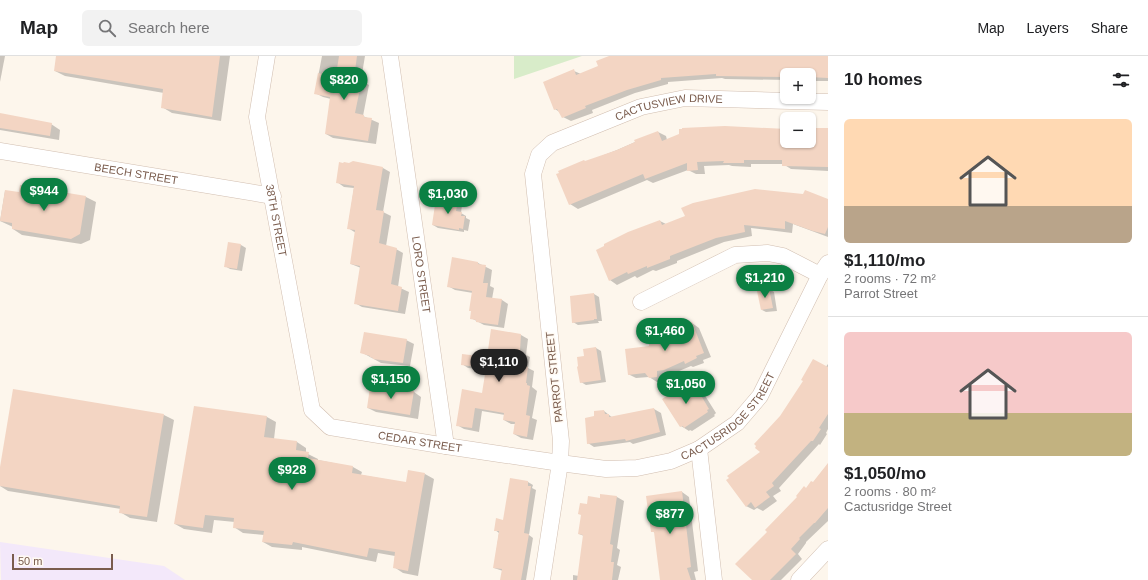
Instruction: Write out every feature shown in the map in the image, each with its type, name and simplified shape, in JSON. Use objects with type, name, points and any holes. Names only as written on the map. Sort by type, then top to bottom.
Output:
[{"type":"street","name":"38TH STREET","points":[[267,56],[258,116],[307,385]]},
{"type":"street","name":"LORO STREET","points":[[390,56],[446,446]]},
{"type":"street","name":"CACTUSVIEW DRIVE","points":[[533,174],[539,155],[552,142],[642,107],[685,98],[828,102]]},
{"type":"street","name":"BEECH STREET","points":[[0,152],[273,196]]},
{"type":"street","name":"PARROT STREET","points":[[533,174],[561,441],[560,463],[542,580]]},
{"type":"street","points":[[641,302],[736,255],[768,253],[784,256],[824,269]]},
{"type":"street","name":"CACTUSRIDGE STREET","points":[[560,463],[606,469],[637,468],[670,461],[699,449],[737,423],[760,396],[824,269]]},
{"type":"street","name":"CEDAR STREET","points":[[307,385],[312,410],[330,427],[560,463]]},
{"type":"street","points":[[699,449],[714,580]]},
{"type":"street","points":[[799,580],[828,549]]},
{"type":"shaded area","points":[[0,542],[164,566],[185,580],[1,580]]},
{"type":"green space","points":[[514,56],[582,56],[514,79]]},
{"type":"building","points":[[56,56],[220,56],[212,117],[161,108],[163,89],[54,71]]},
{"type":"building","points":[[339,56],[357,56],[354,78],[362,79],[355,113],[364,115],[364,117],[372,118],[368,141],[325,134],[330,97],[314,94],[318,73],[322,74],[322,72],[336,75]]},
{"type":"building","points":[[609,56],[828,56],[828,78],[816,77],[816,68],[780,68],[780,77],[716,76],[716,74],[661,78],[661,80],[627,90],[585,106],[586,108],[562,118],[557,109],[554,110],[543,82],[574,69],[576,75],[598,66],[596,61]]},
{"type":"building","points":[[0,113],[52,123],[50,136],[0,128]]},
{"type":"building","points":[[725,126],[780,129],[780,148],[816,148],[816,128],[828,128],[828,167],[782,166],[782,160],[744,160],[744,163],[723,163],[724,161],[697,162],[698,170],[687,171],[687,163],[645,179],[643,174],[569,205],[556,174],[559,173],[558,171],[584,160],[585,161],[617,150],[635,142],[634,140],[658,131],[662,141],[679,134],[679,129]]},
{"type":"building","points":[[353,161],[383,167],[376,210],[384,211],[379,243],[397,248],[391,284],[402,287],[398,311],[354,304],[360,266],[350,264],[355,230],[347,229],[354,186],[336,183],[339,162],[349,163]]},
{"type":"building","points":[[20,185],[86,196],[80,234],[71,239],[12,229],[12,223],[0,221],[5,190],[19,192]]},
{"type":"building","points":[[755,189],[803,194],[805,190],[828,199],[828,227],[825,234],[785,221],[785,229],[744,225],[745,232],[716,238],[670,256],[670,259],[628,274],[627,272],[609,281],[596,250],[604,246],[604,244],[628,232],[660,220],[662,225],[685,216],[681,208],[693,203]]},
{"type":"building","points":[[436,198],[458,201],[456,211],[462,212],[461,216],[465,216],[463,229],[459,228],[459,230],[432,225]]},
{"type":"building","points":[[228,242],[241,244],[237,269],[224,267]]},
{"type":"building","points":[[452,257],[486,265],[483,283],[488,283],[486,297],[502,299],[498,325],[476,322],[476,320],[470,319],[471,311],[469,311],[472,291],[447,287]]},
{"type":"building","points":[[769,288],[773,308],[761,310],[757,291]]},
{"type":"building","points":[[594,293],[597,319],[572,323],[570,296]]},
{"type":"building","points":[[692,322],[704,353],[696,356],[697,358],[685,364],[684,361],[664,370],[657,371],[657,377],[649,378],[645,373],[628,375],[625,349],[649,346],[649,340],[664,339],[662,334]]},
{"type":"building","points":[[491,329],[521,334],[520,351],[523,352],[521,364],[528,367],[526,383],[530,386],[526,415],[530,416],[527,437],[513,434],[515,422],[503,420],[504,413],[475,408],[472,428],[456,426],[462,389],[482,393],[486,368],[461,365],[462,354],[487,357]]},
{"type":"building","points":[[364,332],[407,339],[403,363],[373,359],[370,356],[360,353]]},
{"type":"building","points":[[596,347],[601,380],[580,383],[577,357],[584,356],[583,349]]},
{"type":"building","points":[[813,359],[828,367],[828,414],[813,441],[811,441],[772,483],[774,486],[766,492],[770,497],[755,508],[751,502],[746,507],[726,480],[729,478],[727,476],[760,452],[755,448],[756,446],[754,444],[780,416],[803,381],[801,380]]},
{"type":"building","points":[[692,380],[709,409],[707,410],[708,412],[684,428],[683,426],[680,427],[662,399]]},
{"type":"building","points":[[384,385],[414,391],[410,415],[367,408],[370,387]]},
{"type":"building","points":[[13,389],[164,414],[147,517],[119,513],[120,506],[0,486],[0,467]]},
{"type":"building","points":[[194,406],[267,416],[264,437],[297,441],[296,450],[309,452],[308,458],[353,466],[352,473],[406,482],[408,470],[425,473],[408,571],[393,568],[395,552],[369,548],[367,557],[293,542],[292,545],[262,542],[264,531],[233,528],[234,518],[205,515],[203,528],[174,524]]},
{"type":"building","points":[[654,408],[660,432],[626,441],[625,439],[587,444],[585,418],[594,416],[594,411],[604,410],[605,414],[609,414],[609,417]]},
{"type":"building","points":[[828,463],[828,508],[799,538],[800,539],[791,549],[796,554],[770,580],[752,580],[735,564],[767,532],[765,530],[797,497],[796,496],[804,486],[806,488],[811,481],[813,482]]},
{"type":"building","points":[[510,478],[528,481],[528,486],[531,486],[524,533],[529,534],[521,580],[500,580],[502,569],[493,568],[499,531],[494,531],[496,518],[503,520]]},
{"type":"building","points":[[682,491],[691,567],[687,568],[691,580],[660,580],[654,532],[651,532],[646,496]]},
{"type":"building","points":[[600,494],[617,496],[610,544],[613,545],[611,562],[614,562],[612,580],[577,580],[583,535],[578,534],[581,515],[578,514],[580,503],[587,504],[588,496],[600,498]]}]
